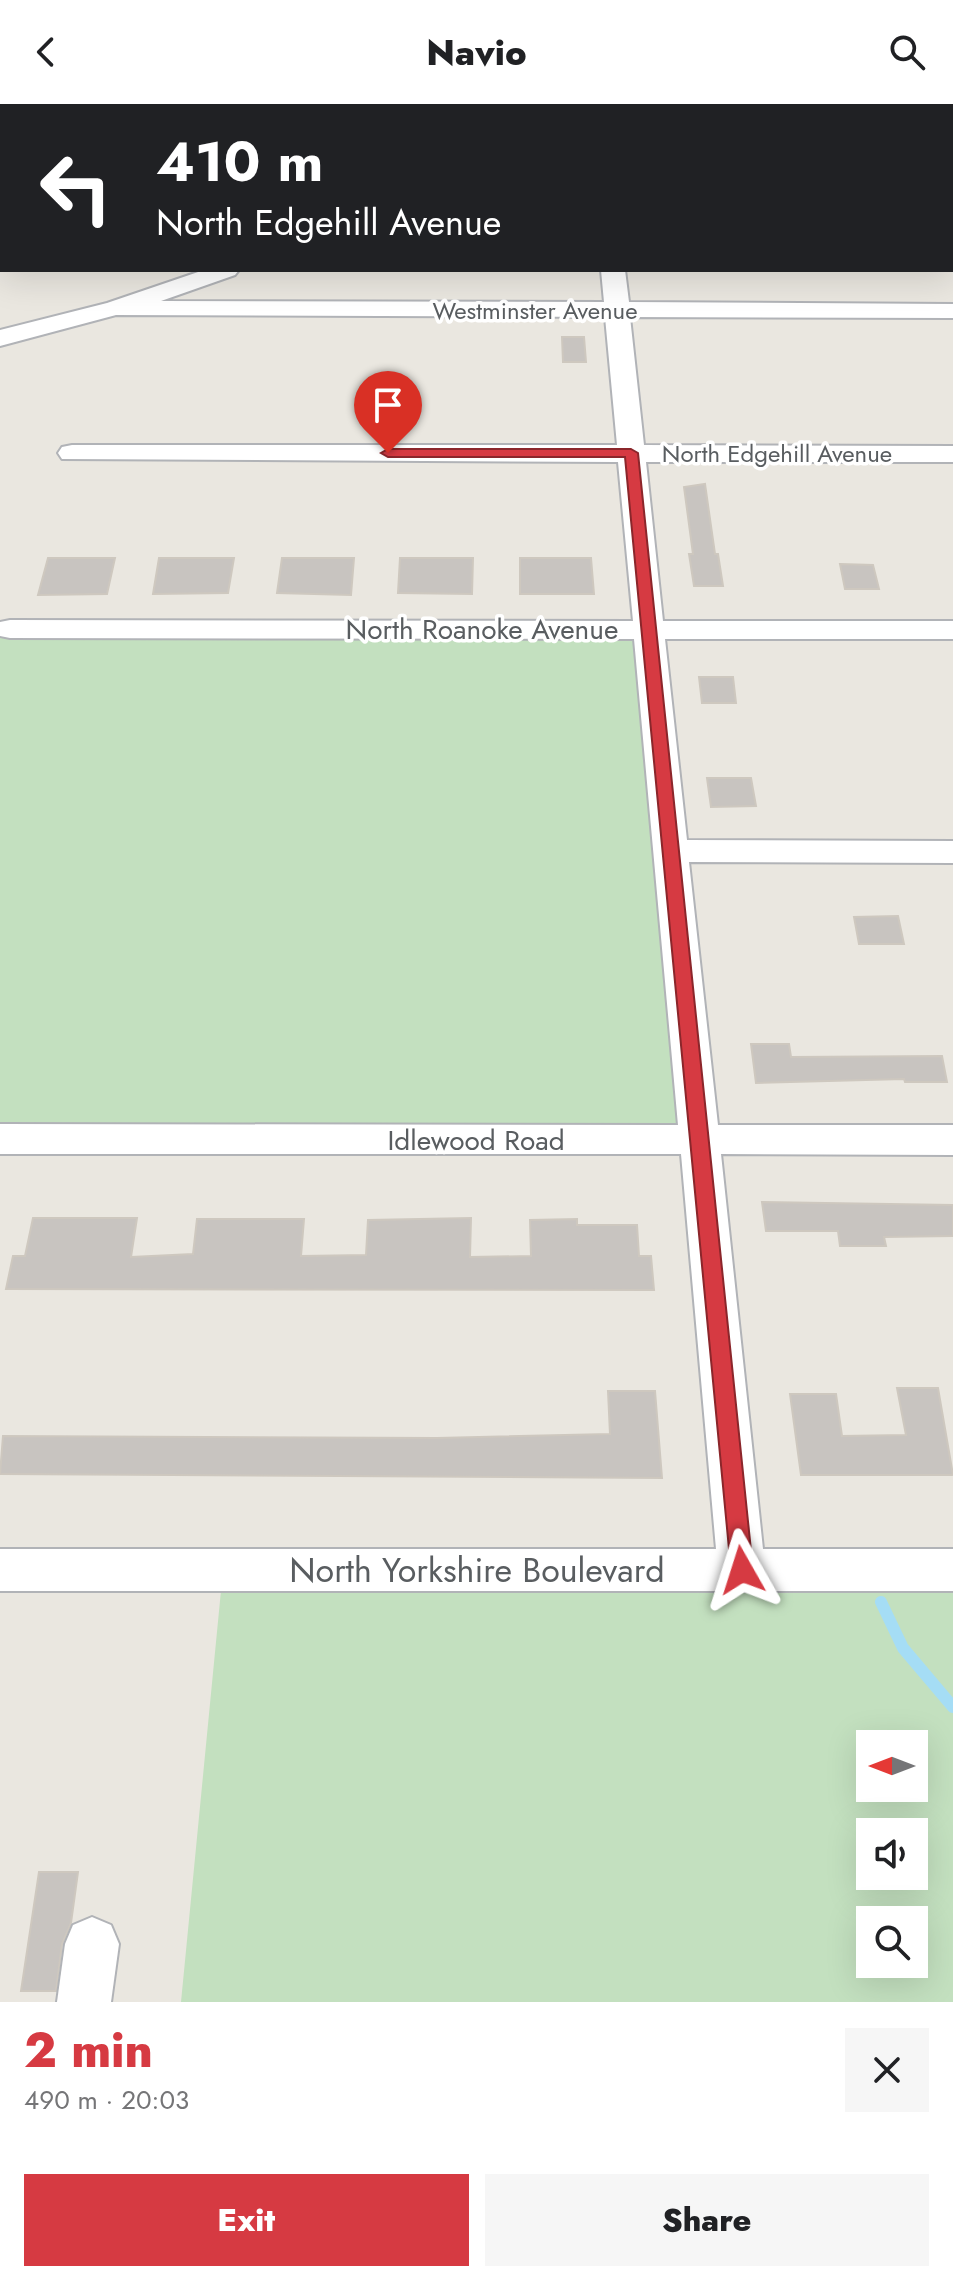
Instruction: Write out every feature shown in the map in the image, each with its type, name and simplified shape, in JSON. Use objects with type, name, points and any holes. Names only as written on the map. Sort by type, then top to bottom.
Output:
[{"type":"street","points":[[0,338],[116,308],[221,272]]},
{"type":"street","points":[[613,272],[742,1570]]},
{"type":"street","name":"Westminster Avenue","points":[[116,308],[953,311]]},
{"type":"street","name":"North Edgehill Avenue","points":[[72,453],[953,454]]},
{"type":"street","name":"North Roanoke Avenue","points":[[10,629],[953,630]]},
{"type":"street","points":[[672,851],[953,852]]},
{"type":"street","name":"Idlewood Road","points":[[0,1139],[953,1140]]},
{"type":"street","name":"North Yorkshire Boulevard","points":[[0,1570],[953,1570]]},
{"type":"street","points":[[84,2002],[92,1944]]},
{"type":"green space","points":[[0,629],[649,629],[699,1140],[0,1139]]},
{"type":"green space","points":[[223,1570],[953,1570],[953,2002],[181,2002]]},
{"type":"building","points":[[562,337],[584,337],[586,362],[563,362]]},
{"type":"building","points":[[705,484],[723,586],[694,586],[684,487]]},
{"type":"building","points":[[48,558],[115,558],[107,594],[38,595]]},
{"type":"building","points":[[159,558],[234,558],[228,593],[153,594]]},
{"type":"building","points":[[282,558],[354,558],[351,595],[277,593]]},
{"type":"building","points":[[400,558],[473,558],[472,594],[398,593]]},
{"type":"building","points":[[520,558],[591,558],[594,594],[520,594]]},
{"type":"building","points":[[840,564],[873,565],[879,589],[845,589]]},
{"type":"building","points":[[699,677],[733,677],[736,703],[702,703]]},
{"type":"building","points":[[707,778],[751,778],[756,806],[711,807]]},
{"type":"building","points":[[898,916],[904,944],[859,944],[854,917]]},
{"type":"building","points":[[751,1044],[789,1044],[791,1057],[942,1056],[947,1082],[905,1082],[904,1079],[756,1083]]},
{"type":"building","points":[[762,1202],[953,1205],[953,1236],[884,1237],[886,1246],[840,1246],[838,1231],[766,1231]]},
{"type":"building","points":[[33,1218],[137,1218],[131,1257],[193,1254],[197,1219],[304,1219],[301,1256],[366,1255],[368,1220],[471,1218],[470,1257],[531,1256],[530,1220],[577,1219],[577,1225],[637,1225],[639,1256],[651,1256],[654,1290],[6,1289],[13,1256],[25,1256]]},
{"type":"building","points":[[897,1388],[938,1388],[953,1475],[801,1475],[790,1394],[836,1394],[842,1436],[906,1435]]},
{"type":"building","points":[[608,1391],[655,1391],[662,1478],[0,1474],[3,1436],[437,1438],[610,1434]]},
{"type":"building","points":[[39,1872],[78,1872],[71,1923],[62,1944],[56,1991],[21,1991]]},
{"type":"waterway","points":[[881,1602],[903,1648],[953,1707]]},
{"type":"route","points":[[388,453],[631,453],[742,1570]]}]
